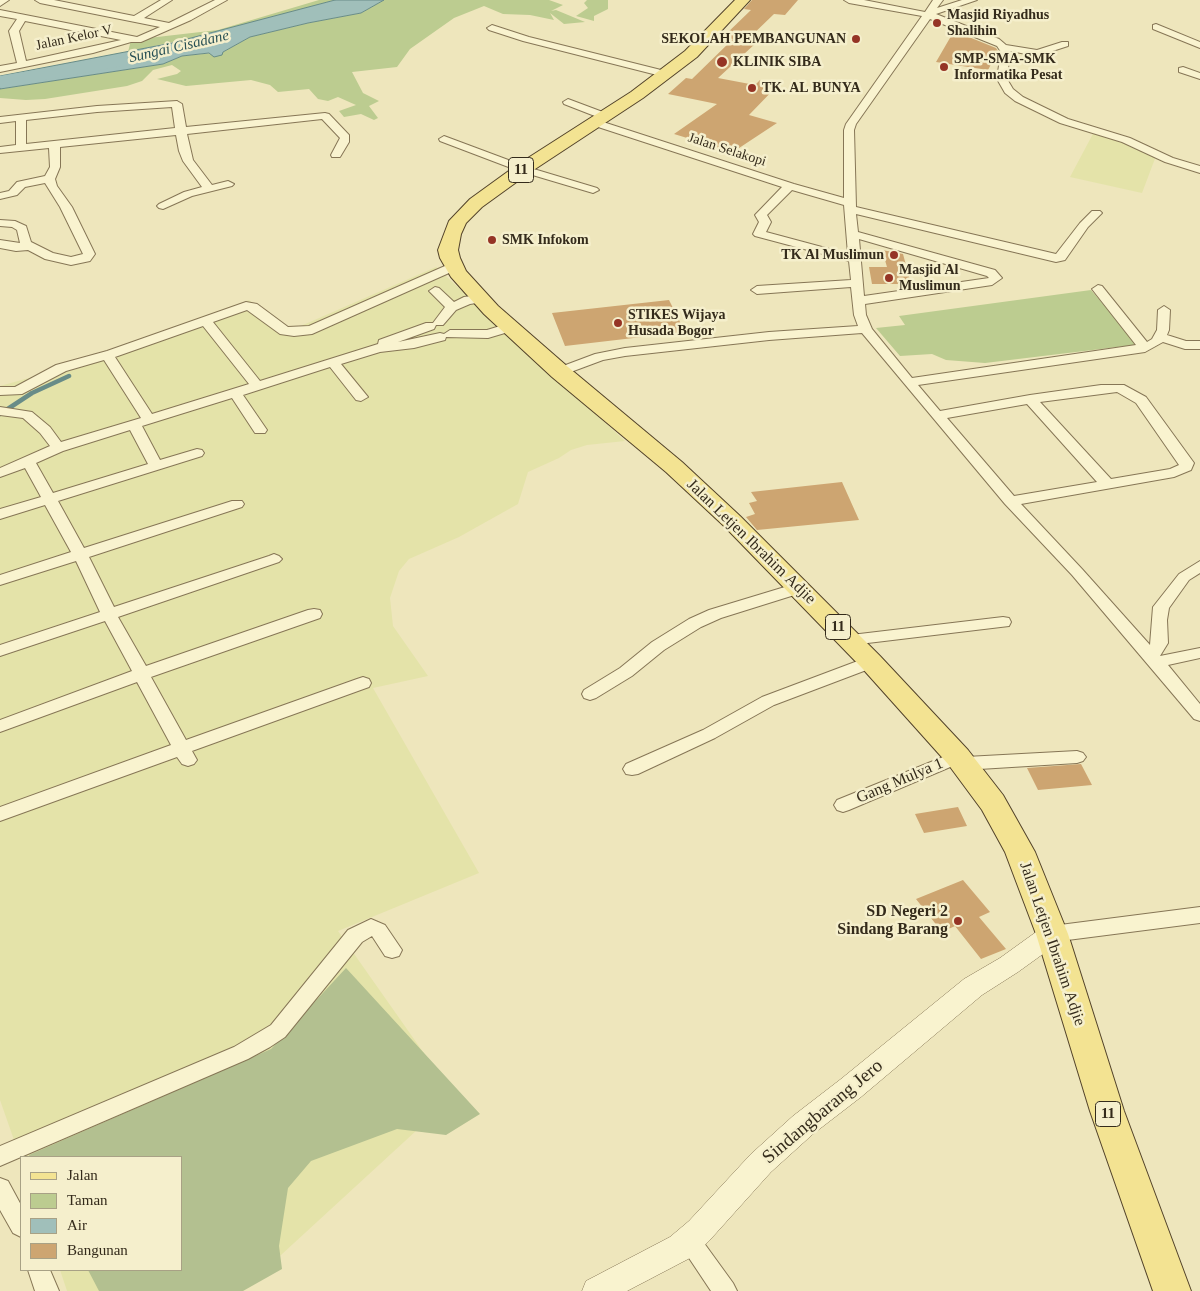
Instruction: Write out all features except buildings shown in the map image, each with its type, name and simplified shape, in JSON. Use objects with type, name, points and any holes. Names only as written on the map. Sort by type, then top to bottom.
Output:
[{"type":"main road","name":"Jalan Letjen Ibrahim Adjie","points":[[742,0],[691,54],[665,74],[600,119],[522,169],[476,203],[458,221],[448,250],[454,266],[480,299],[560,372],[693,484],[851,640],[960,761],[993,803],[1020,852],[1052,934],[1107,1112],[1172,1291]]},
{"type":"street","points":[[0,2],[4,0]]},
{"type":"street","points":[[136,18],[167,0]]},
{"type":"street","name":"Jalan Kelor V","points":[[0,69],[138,40],[171,26],[222,0]]},
{"type":"street","points":[[849,0],[930,14],[996,41],[1006,52],[1002,78],[1008,91],[1019,99],[1053,116],[1126,140],[1168,160],[1200,170]]},
{"type":"street","points":[[938,0],[851,124],[849,130],[850,206],[860,315],[866,329],[937,416],[1010,501],[1077,572],[1200,715]]},
{"type":"street","points":[[930,14],[972,0]]},
{"type":"street","points":[[45,2],[97,8],[171,26]]},
{"type":"street","points":[[50,24],[80,7]]},
{"type":"street","points":[[0,13],[131,40]]},
{"type":"street","name":"Jalan Kelor V","points":[[22,18],[14,31],[22,64]]},
{"type":"street","points":[[1156,27],[1200,45]]},
{"type":"street","points":[[492,28],[526,39],[665,74]]},
{"type":"street","points":[[1003,47],[1037,53],[1065,44]]},
{"type":"street","points":[[1183,70],[1200,76]]},
{"type":"street","name":"Jalan Selakopi","points":[[568,102],[600,119],[850,206],[1056,258],[1061,257],[1084,225],[1096,213]]},
{"type":"street","points":[[0,120],[97,109],[175,103],[179,106],[180,132],[186,157],[209,188]]},
{"type":"street","points":[[0,150],[325,116],[345,136],[344,142],[336,155]]},
{"type":"street","points":[[20,118],[22,148]]},
{"type":"street","points":[[444,139],[522,169],[593,190]]},
{"type":"street","points":[[49,179],[55,166],[54,144]]},
{"type":"street","points":[[0,196],[13,193],[21,184],[49,179]]},
{"type":"street","points":[[0,244],[16,247],[28,246],[49,256],[64,260],[86,258],[88,250],[49,179]]},
{"type":"street","points":[[162,206],[188,194],[228,184]]},
{"type":"street","points":[[790,186],[761,215],[766,222],[759,234],[854,259]]},
{"type":"street","points":[[0,223],[15,224],[22,228],[28,246]]},
{"type":"street","points":[[853,234],[991,272],[996,278],[992,281],[858,301]]},
{"type":"street","points":[[0,391],[17,391],[61,368],[112,354],[246,306],[256,309],[277,327],[285,331],[312,330],[454,266]]},
{"type":"street","points":[[757,290],[856,283]]},
{"type":"street","points":[[1098,289],[1145,348]]},
{"type":"street","points":[[436,291],[452,307]]},
{"type":"street","points":[[379,348],[388,340],[434,324],[452,307],[468,300],[480,299]]},
{"type":"street","points":[[909,382],[1145,348],[1157,342],[1160,337],[1163,330],[1164,310]]},
{"type":"street","points":[[208,324],[257,386]]},
{"type":"street","points":[[0,473],[58,448],[379,348],[392,348],[445,336],[488,334],[510,327]]},
{"type":"street","points":[[560,372],[600,357],[625,352],[769,336],[866,329]]},
{"type":"street","points":[[1160,337],[1185,345],[1200,345]]},
{"type":"street","points":[[110,360],[149,420]]},
{"type":"street","points":[[333,362],[361,397]]},
{"type":"street","points":[[937,416],[1030,399],[1112,388],[1127,391],[1141,400],[1187,463],[1186,467],[1174,473],[1010,501]]},
{"type":"street","points":[[236,393],[260,430]]},
{"type":"street","points":[[1030,399],[1108,485]]},
{"type":"street","points":[[0,411],[27,414],[35,420],[58,448]]},
{"type":"street","points":[[134,424],[156,466]]},
{"type":"street","points":[[0,514],[197,453]]},
{"type":"street","points":[[28,461],[80,554],[109,614],[185,754]]},
{"type":"street","points":[[0,580],[237,504]]},
{"type":"street","points":[[0,650],[274,559]]},
{"type":"street","points":[[1153,659],[1160,643],[1159,620],[1161,607],[1184,577],[1200,566]]},
{"type":"street","points":[[590,694],[626,672],[658,646],[695,623],[715,614],[798,588]]},
{"type":"street","points":[[0,726],[141,674],[314,614]]},
{"type":"street","points":[[851,640],[1003,622]]},
{"type":"street","points":[[1153,659],[1200,653]]},
{"type":"street","points":[[632,769],[708,734],[768,701],[871,662]]},
{"type":"street","points":[[0,814],[185,754],[363,682]]},
{"type":"street","name":"Gang Mulya 1","points":[[843,806],[960,761],[1077,757]]},
{"type":"street","points":[[1052,934],[1200,915]]},
{"type":"street","points":[[0,1156],[241,1054],[278,1031],[355,936],[371,927],[378,930],[392,950]]},
{"type":"street","name":"Sindangbarang Jero","points":[[597,1291],[681,1247],[750,1175],[803,1125],[974,987],[1052,934]]},
{"type":"street","points":[[0,1188],[20,1224]]},
{"type":"street","points":[[688,1240],[725,1291]]},
{"type":"street","points":[[39,1271],[47,1291]]},
{"type":"shaded area","points":[[1095,130],[1156,156],[1142,193],[1070,177]]},
{"type":"shaded area","points":[[436,267],[625,441],[587,445],[571,450],[559,458],[528,472],[518,504],[459,537],[409,559],[399,571],[390,598],[393,626],[428,676],[373,688],[479,873],[338,931],[454,1096],[281,1255],[209,1291],[67,1291],[60,1271],[182,1271],[182,1156],[20,1157],[0,1100],[0,386],[36,376],[249,300],[287,332]]},
{"type":"green space","points":[[319,0],[335,0],[217,32],[128,52],[131,40],[218,30]]},
{"type":"green space","points":[[384,0],[549,0],[563,5],[551,11],[556,10],[585,22],[564,24],[550,13],[554,20],[530,15],[503,14],[484,6],[454,18],[410,49],[397,67],[352,72],[363,93],[379,101],[369,106],[378,118],[374,120],[361,114],[344,117],[339,111],[356,105],[338,97],[328,101],[318,99],[309,89],[278,92],[270,85],[251,80],[186,86],[157,79],[177,74],[181,71],[172,65],[153,70],[142,81],[127,86],[45,99],[0,98],[0,89],[163,64],[182,56],[223,52],[250,37],[361,13]]},
{"type":"green space","points":[[587,0],[608,0],[608,9],[594,16],[594,21],[576,16],[588,8],[584,3]]},
{"type":"green space","points":[[1091,290],[1135,341],[1134,345],[985,363],[946,360],[932,354],[900,356],[876,328],[905,325],[899,316]]},
{"type":"green space","points":[[346,968],[480,1114],[446,1135],[397,1129],[311,1161],[288,1188],[279,1246],[282,1269],[243,1291],[99,1291],[89,1271],[182,1271],[182,1156],[29,1155],[271,1049]]},
{"type":"water","points":[[335,0],[384,0],[361,13],[250,37],[223,52],[222,55],[214,57],[209,53],[182,56],[163,64],[0,89],[0,76],[172,43]]},
{"type":"waterway","name":"Sungai Cisadane","points":[[0,82],[115,62]]},
{"type":"waterway","points":[[0,414],[32,393],[69,376]]},
{"type":"place","name":"Masjid Riyadhus Shalihin","points":[[937,23]]},
{"type":"place","name":"SEKOLAH PEMBANGUNAN","points":[[856,39]]},
{"type":"place","name":"KLINIK SIBA","points":[[722,62]]},
{"type":"place","name":"SMP-SMA-SMK Informatika Pesat","points":[[944,67]]},
{"type":"place","name":"TK. AL BUNYA","points":[[752,88]]},
{"type":"place","name":"SMK Infokom","points":[[492,240]]},
{"type":"place","name":"TK Al Muslimun","points":[[894,255]]},
{"type":"place","name":"Masjid Al Muslimun","points":[[889,278]]},
{"type":"place","name":"STIKES Wijaya Husada Bogor","points":[[618,323]]},
{"type":"place","name":"SD Negeri 2 Sindang Barang","points":[[958,921]]}]
